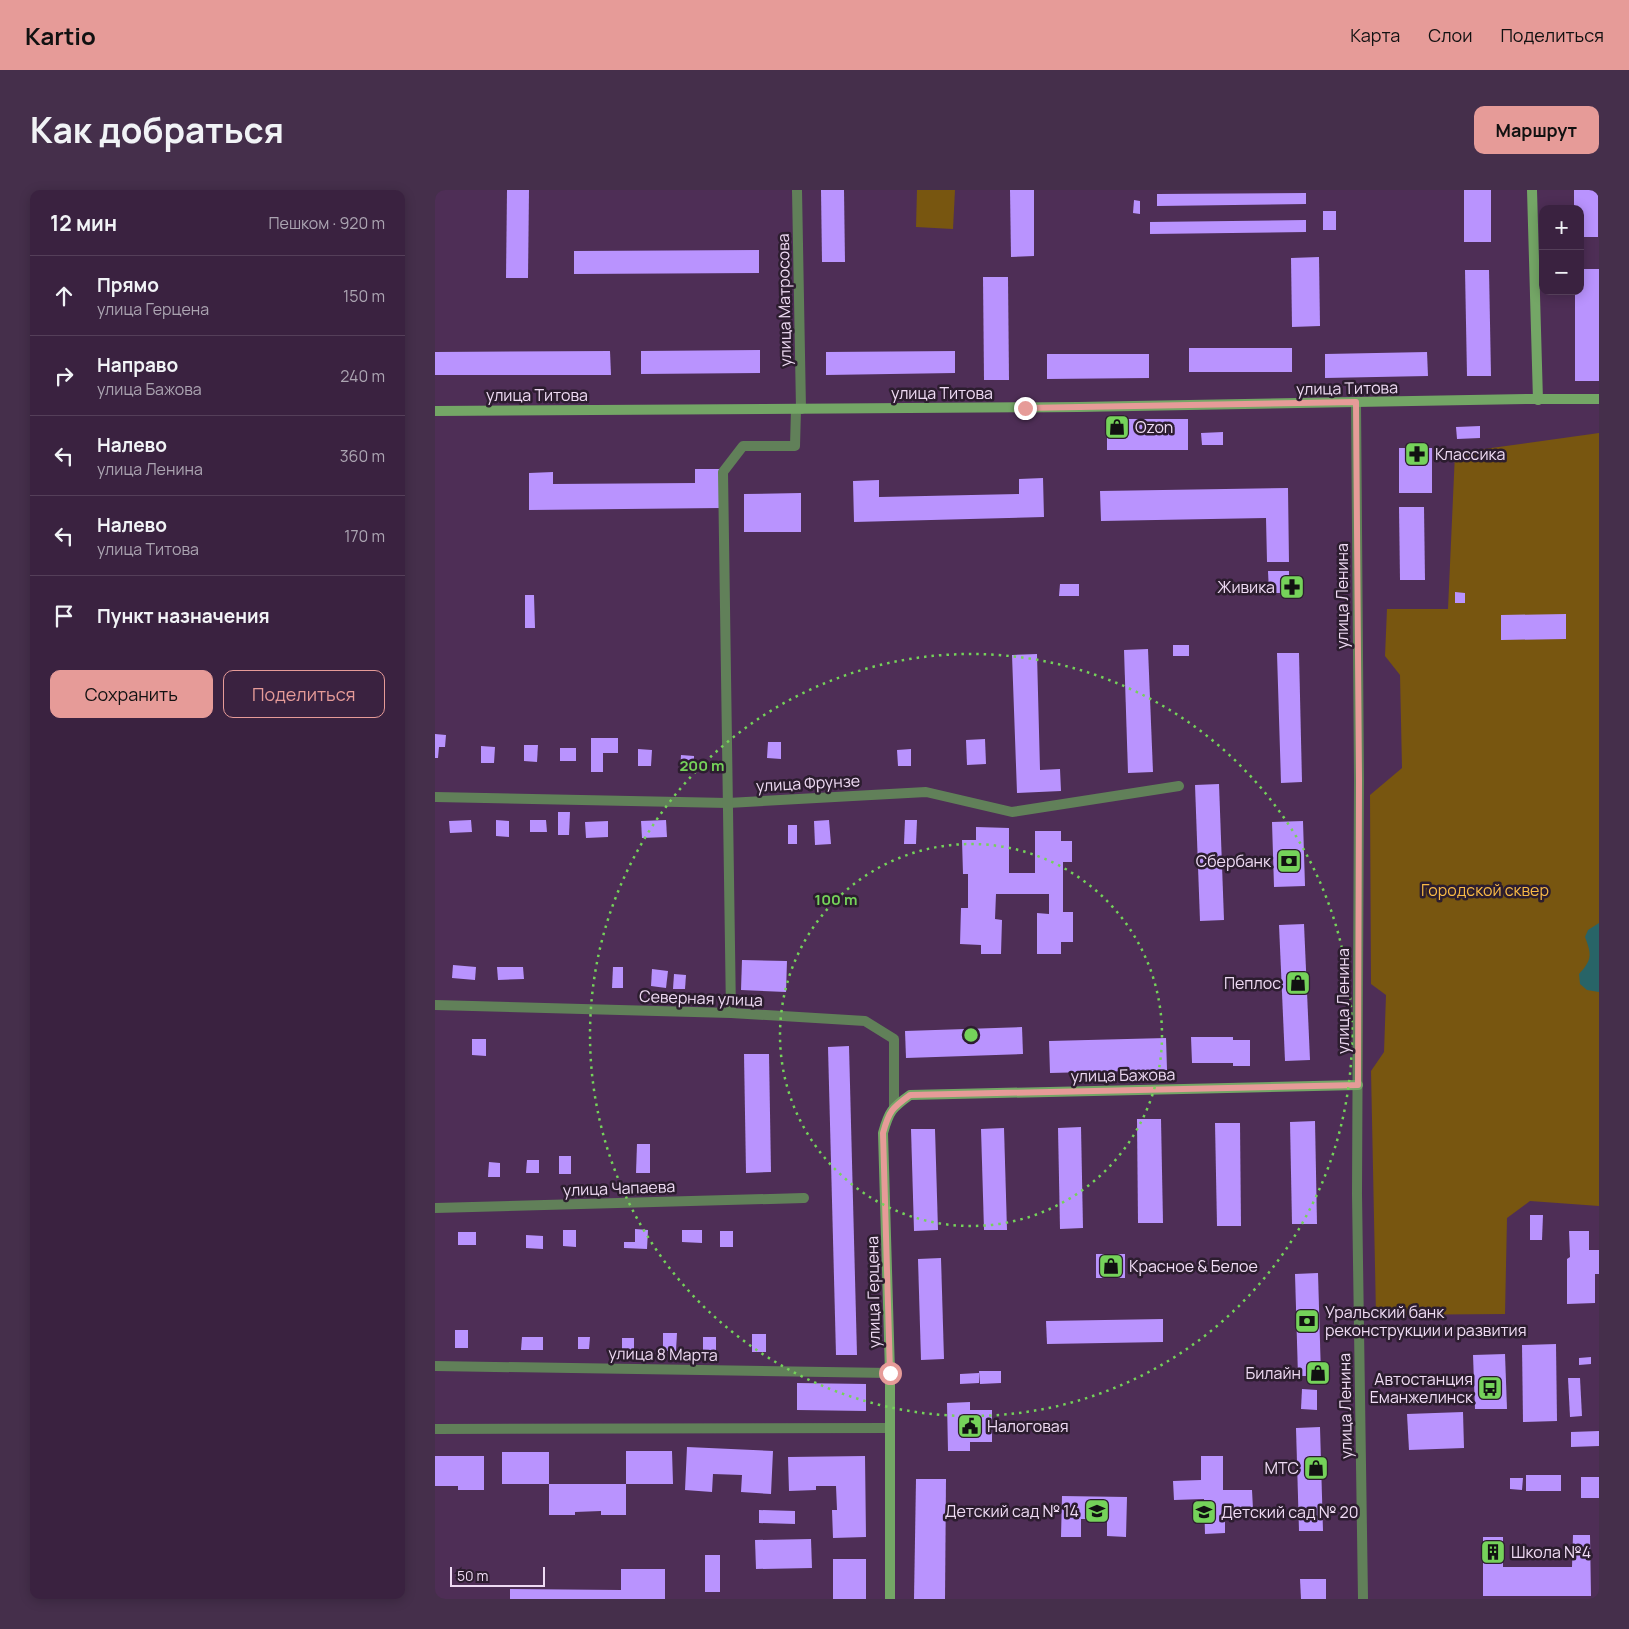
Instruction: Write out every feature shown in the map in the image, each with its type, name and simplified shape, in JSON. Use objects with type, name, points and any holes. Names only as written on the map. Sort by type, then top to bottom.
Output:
[{"type":"street","name":"улица Матросова","points":[[728,803],[723,472],[743,446],[795,446],[798,409],[797,190]]},
{"type":"street","points":[[1532,190],[1534,400]]},
{"type":"street","name":"улица Титова","points":[[435,411],[1069,407],[1599,400]]},
{"type":"street","name":"улица Ленина","points":[[1356,402],[1359,770],[1357,1212],[1363,1599]]},
{"type":"street","name":"улица Фрунзе","points":[[435,797],[728,803],[926,792],[1012,812],[1179,786]]},
{"type":"street","points":[[728,803],[731,1013]]},
{"type":"street","name":"Северная улица","points":[[435,1005],[731,1013],[865,1021],[894,1039],[894,1106]]},
{"type":"street","name":"улица Бажова","points":[[894,1106],[910,1095],[1358,1085]]},
{"type":"street","name":"улица Герцена","points":[[890,1599],[890,1373],[883,1133],[887,1118],[894,1106]]},
{"type":"street","name":"улица Чапаева","points":[[435,1208],[804,1198]]},
{"type":"street","name":"улица 8 Марта","points":[[435,1366],[890,1373]]},
{"type":"street","points":[[435,1429],[890,1428]]},
{"type":"green space","points":[[917,190],[955,190],[953,229],[916,227]]},
{"type":"green space","name":"Городской сквер","points":[[1599,433],[1599,1206],[1530,1201],[1507,1218],[1505,1314],[1376,1315],[1371,1071],[1384,1052],[1386,995],[1371,984],[1370,795],[1402,768],[1400,675],[1385,656],[1387,609],[1448,609],[1455,453]]},
{"type":"shaded area","points":[[1599,923],[1599,992],[1587,990],[1580,984],[1579,974],[1586,965],[1590,953],[1585,937],[1588,930]]},
{"type":"building","points":[[507,190],[529,190],[528,278],[506,278]]},
{"type":"building","points":[[821,190],[844,190],[845,262],[822,262]]},
{"type":"building","points":[[1010,190],[1034,190],[1034,256],[1011,257]]},
{"type":"building","points":[[1464,190],[1491,190],[1491,242],[1464,242]]},
{"type":"building","points":[[1574,190],[1598,190],[1598,237],[1584,237],[1584,205],[1574,205]]},
{"type":"building","points":[[1306,193],[1306,204],[1157,206],[1157,194]]},
{"type":"building","points":[[1134,200],[1140,201],[1140,214],[1133,213]]},
{"type":"building","points":[[1323,211],[1336,211],[1336,230],[1323,230]]},
{"type":"building","points":[[1306,220],[1306,232],[1150,234],[1150,222]]},
{"type":"building","points":[[759,250],[759,273],[574,274],[574,251]]},
{"type":"building","points":[[1319,257],[1320,326],[1292,327],[1291,258]]},
{"type":"building","points":[[1584,269],[1599,269],[1599,381],[1575,381],[1575,295],[1584,295]]},
{"type":"building","points":[[1465,270],[1489,270],[1491,376],[1467,376]]},
{"type":"building","points":[[983,277],[1008,277],[1009,380],[984,380]]},
{"type":"building","points":[[1189,348],[1292,348],[1292,372],[1189,372]]},
{"type":"building","points":[[760,350],[760,373],[641,374],[641,351]]},
{"type":"building","points":[[610,351],[611,375],[435,375],[435,352]]},
{"type":"building","points":[[955,351],[955,373],[826,375],[826,352]]},
{"type":"building","points":[[1427,352],[1428,376],[1325,378],[1325,354]]},
{"type":"building","points":[[1047,354],[1149,354],[1149,378],[1047,379]]},
{"type":"building","points":[[1107,419],[1188,419],[1188,450],[1107,450]]},
{"type":"building","points":[[1480,426],[1480,438],[1457,439],[1456,427]]},
{"type":"building","points":[[1223,432],[1223,445],[1202,445],[1201,433]]},
{"type":"building","points":[[1399,448],[1432,448],[1432,493],[1399,493]]},
{"type":"building","points":[[695,469],[721,469],[721,508],[529,510],[529,473],[553,472],[553,484],[695,483]]},
{"type":"building","points":[[1043,478],[1044,517],[854,522],[853,481],[879,480],[879,497],[1019,494],[1019,479]]},
{"type":"building","points":[[1288,488],[1289,562],[1267,562],[1266,518],[1101,521],[1100,491]]},
{"type":"building","points":[[801,493],[801,532],[744,532],[744,494]]},
{"type":"building","points":[[1399,507],[1424,507],[1425,580],[1400,580]]},
{"type":"building","points":[[1268,571],[1289,571],[1289,593],[1269,593]]},
{"type":"building","points":[[1060,584],[1079,584],[1079,596],[1059,596]]},
{"type":"building","points":[[1455,592],[1465,593],[1465,603],[1455,603]]},
{"type":"building","points":[[525,595],[534,595],[535,628],[525,628]]},
{"type":"building","points":[[1566,614],[1566,639],[1501,640],[1501,615]]},
{"type":"building","points":[[1173,645],[1189,645],[1189,656],[1173,656]]},
{"type":"building","points":[[1148,649],[1153,772],[1128,773],[1124,650]]},
{"type":"building","points":[[1277,653],[1299,653],[1302,782],[1281,783]]},
{"type":"building","points":[[1037,654],[1040,770],[1060,769],[1061,791],[1017,793],[1012,655]]},
{"type":"building","points":[[435,734],[446,735],[445,747],[439,747],[438,758],[435,758]]},
{"type":"building","points":[[591,738],[618,738],[618,753],[603,753],[603,772],[591,772]]},
{"type":"building","points":[[985,739],[986,764],[967,765],[966,740]]},
{"type":"building","points":[[768,742],[781,742],[781,759],[767,758]]},
{"type":"building","points":[[524,745],[538,745],[537,762],[524,761]]},
{"type":"building","points":[[481,746],[495,747],[494,763],[481,763]]},
{"type":"building","points":[[560,748],[576,748],[576,761],[560,761]]},
{"type":"building","points":[[638,749],[652,750],[651,766],[638,766]]},
{"type":"building","points":[[911,749],[911,766],[898,766],[897,750]]},
{"type":"building","points":[[681,755],[694,756],[694,772],[680,772]]},
{"type":"building","points":[[1219,784],[1224,920],[1200,921],[1195,785]]},
{"type":"building","points":[[558,812],[570,812],[569,835],[558,835]]},
{"type":"building","points":[[471,820],[472,832],[450,833],[449,821]]},
{"type":"building","points":[[496,820],[509,821],[509,837],[496,836]]},
{"type":"building","points":[[530,820],[546,820],[547,832],[530,832]]},
{"type":"building","points":[[666,820],[667,837],[642,838],[641,821]]},
{"type":"building","points":[[829,820],[831,844],[815,845],[814,821]]},
{"type":"building","points":[[905,820],[917,820],[916,844],[904,844]]},
{"type":"building","points":[[608,821],[608,837],[586,838],[585,822]]},
{"type":"building","points":[[1303,821],[1305,886],[1274,887],[1272,822]]},
{"type":"building","points":[[788,825],[797,825],[797,844],[788,844]]},
{"type":"building","points":[[976,827],[1009,828],[1009,873],[1035,873],[1035,831],[1061,831],[1061,841],[1072,841],[1072,862],[1063,862],[1063,912],[1073,912],[1073,942],[1061,942],[1061,954],[1037,954],[1037,913],[1049,914],[1049,894],[996,894],[995,919],[1002,920],[1001,954],[981,954],[981,945],[960,944],[961,908],[968,908],[968,874],[963,874],[962,840],[976,840]]},
{"type":"building","points":[[1304,924],[1310,1060],[1285,1061],[1279,925]]},
{"type":"building","points":[[742,960],[787,961],[786,992],[741,990]]},
{"type":"building","points":[[453,965],[476,967],[475,980],[452,978]]},
{"type":"building","points":[[497,967],[523,967],[524,979],[498,980]]},
{"type":"building","points":[[613,967],[623,967],[623,988],[612,988]]},
{"type":"building","points":[[652,969],[668,971],[666,988],[651,986]]},
{"type":"building","points":[[674,974],[686,975],[685,989],[673,989]]},
{"type":"building","points":[[1022,1027],[1023,1054],[906,1058],[905,1031]]},
{"type":"building","points":[[1191,1037],[1233,1037],[1233,1040],[1250,1040],[1250,1066],[1233,1066],[1233,1063],[1192,1063]]},
{"type":"building","points":[[1166,1038],[1167,1070],[1050,1073],[1049,1041]]},
{"type":"building","points":[[472,1039],[486,1039],[486,1056],[472,1055]]},
{"type":"building","points":[[849,1046],[857,1355],[836,1355],[828,1047]]},
{"type":"building","points":[[744,1054],[769,1054],[771,1172],[746,1173]]},
{"type":"building","points":[[1137,1119],[1161,1119],[1163,1223],[1138,1223]]},
{"type":"building","points":[[1315,1121],[1317,1224],[1292,1224],[1290,1122]]},
{"type":"building","points":[[1215,1123],[1240,1123],[1241,1226],[1217,1226]]},
{"type":"building","points":[[1081,1127],[1083,1228],[1060,1229],[1058,1128]]},
{"type":"building","points":[[1004,1128],[1007,1230],[984,1230],[981,1129]]},
{"type":"building","points":[[911,1129],[935,1129],[938,1230],[914,1231]]},
{"type":"building","points":[[637,1144],[650,1144],[650,1173],[636,1173]]},
{"type":"building","points":[[559,1156],[571,1156],[571,1174],[559,1174]]},
{"type":"building","points":[[527,1160],[539,1160],[539,1173],[526,1173]]},
{"type":"building","points":[[489,1162],[500,1163],[500,1177],[488,1177]]},
{"type":"building","points":[[1530,1215],[1543,1215],[1542,1240],[1530,1240]]},
{"type":"building","points":[[635,1229],[648,1230],[647,1249],[624,1248],[624,1242],[635,1242]]},
{"type":"building","points":[[563,1230],[576,1230],[576,1247],[563,1246]]},
{"type":"building","points":[[682,1230],[702,1230],[702,1243],[682,1242]]},
{"type":"building","points":[[720,1231],[733,1231],[733,1247],[720,1247]]},
{"type":"building","points":[[1569,1231],[1589,1231],[1589,1250],[1599,1250],[1599,1274],[1595,1274],[1595,1303],[1567,1304],[1567,1259],[1570,1257]]},
{"type":"building","points":[[458,1232],[476,1232],[476,1245],[458,1245]]},
{"type":"building","points":[[526,1235],[543,1236],[543,1249],[526,1248]]},
{"type":"building","name":"Красное & Белое","points":[[1096,1254],[1125,1254],[1125,1278],[1096,1278]]},
{"type":"building","points":[[941,1258],[944,1359],[921,1360],[918,1259]]},
{"type":"building","points":[[1318,1273],[1321,1376],[1298,1376],[1295,1274]]},
{"type":"building","points":[[1163,1319],[1163,1342],[1047,1344],[1046,1321]]},
{"type":"building","points":[[455,1330],[468,1330],[468,1348],[455,1348]]},
{"type":"building","points":[[663,1333],[677,1333],[676,1351],[663,1351]]},
{"type":"building","points":[[752,1334],[766,1334],[766,1352],[752,1352]]},
{"type":"building","points":[[522,1337],[543,1337],[543,1350],[521,1350]]},
{"type":"building","points":[[578,1337],[590,1337],[589,1349],[578,1349]]},
{"type":"building","points":[[703,1337],[716,1337],[716,1354],[703,1354]]},
{"type":"building","points":[[622,1338],[634,1338],[634,1350],[622,1350]]},
{"type":"building","points":[[1556,1344],[1557,1421],[1523,1422],[1522,1345]]},
{"type":"building","name":"Автостанция Еманжелинск","points":[[1505,1354],[1507,1409],[1475,1409],[1473,1355]]},
{"type":"building","points":[[1591,1357],[1591,1364],[1579,1365],[1579,1358]]},
{"type":"building","points":[[979,1371],[1001,1371],[1001,1383],[980,1384]]},
{"type":"building","points":[[979,1373],[979,1383],[960,1384],[960,1374]]},
{"type":"building","points":[[1568,1378],[1580,1378],[1582,1416],[1570,1417]]},
{"type":"building","points":[[797,1383],[866,1384],[866,1411],[797,1410]]},
{"type":"building","points":[[1302,1389],[1317,1390],[1317,1410],[1301,1409]]},
{"type":"building","name":"Налоговая","points":[[970,1402],[970,1410],[992,1410],[992,1442],[970,1442],[970,1451],[948,1451],[947,1403]]},
{"type":"building","points":[[1463,1412],[1464,1448],[1409,1450],[1407,1414]]},
{"type":"building","points":[[1320,1427],[1323,1531],[1299,1531],[1296,1428]]},
{"type":"building","points":[[1599,1431],[1599,1446],[1571,1447],[1571,1432]]},
{"type":"building","points":[[687,1447],[773,1451],[771,1494],[741,1492],[742,1475],[713,1474],[712,1492],[685,1490]]},
{"type":"building","points":[[626,1451],[672,1451],[673,1484],[626,1484]]},
{"type":"building","points":[[502,1452],[549,1452],[549,1484],[502,1484]]},
{"type":"building","points":[[435,1456],[484,1456],[484,1490],[458,1490],[458,1486],[435,1486]]},
{"type":"building","points":[[865,1456],[866,1537],[833,1538],[832,1510],[837,1510],[836,1486],[816,1486],[816,1490],[789,1491],[788,1457]]},
{"type":"building","points":[[1201,1456],[1223,1456],[1223,1490],[1252,1490],[1253,1509],[1225,1509],[1225,1533],[1205,1534],[1204,1499],[1174,1500],[1173,1481],[1201,1480]]},
{"type":"building","points":[[1526,1475],[1561,1475],[1561,1491],[1526,1491]]},
{"type":"building","points":[[1581,1477],[1599,1477],[1599,1498],[1581,1498]]},
{"type":"building","points":[[1510,1478],[1523,1478],[1522,1490],[1510,1489]]},
{"type":"building","points":[[916,1479],[946,1479],[945,1599],[914,1599]]},
{"type":"building","points":[[549,1484],[626,1484],[626,1515],[601,1515],[601,1511],[575,1512],[575,1515],[549,1515]]},
{"type":"building","points":[[1062,1496],[1127,1497],[1126,1537],[1107,1536],[1107,1519],[1081,1519],[1081,1537],[1061,1537]]},
{"type":"building","points":[[759,1510],[795,1511],[795,1524],[759,1523]]},
{"type":"building","name":"Школа №4","points":[[1573,1535],[1590,1535],[1591,1596],[1483,1596],[1483,1537],[1503,1537],[1503,1567],[1572,1567]]},
{"type":"building","points":[[811,1539],[812,1568],[756,1569],[755,1540]]},
{"type":"building","points":[[705,1555],[720,1555],[720,1592],[705,1592]]},
{"type":"building","points":[[833,1559],[866,1559],[866,1599],[833,1599]]},
{"type":"building","points":[[621,1569],[665,1569],[665,1599],[510,1599],[510,1589],[621,1590]]},
{"type":"building","points":[[1300,1579],[1326,1579],[1326,1599],[1301,1599]]},
{"type":"place","name":"Ozon","points":[[1117,427]]},
{"type":"place","name":"Классика","points":[[1417,454]]},
{"type":"place","name":"Живика","points":[[1292,587]]},
{"type":"place","name":"Сбербанк","points":[[1289,861]]},
{"type":"place","name":"Пеплос","points":[[1298,983]]},
{"type":"place","name":"Красное & Белое","points":[[1111,1266]]},
{"type":"place","name":"Уральский банк реконструкции и развития","points":[[1307,1321]]},
{"type":"place","name":"Билайн","points":[[1318,1373]]},
{"type":"place","name":"Автостанция Еманжелинск","points":[[1490,1388]]},
{"type":"place","name":"Налоговая","points":[[970,1426]]},
{"type":"place","name":"МТС","points":[[1316,1468]]},
{"type":"place","name":"Детский сад № 14","points":[[1097,1511]]},
{"type":"place","name":"Детский сад № 20","points":[[1204,1512]]},
{"type":"place","name":"Школа №4","points":[[1493,1552]]},
{"type":"route","points":[[890,1373],[883,1133],[887,1118],[894,1106],[910,1095],[1358,1085],[1359,780],[1356,402],[1025,408]]}]
